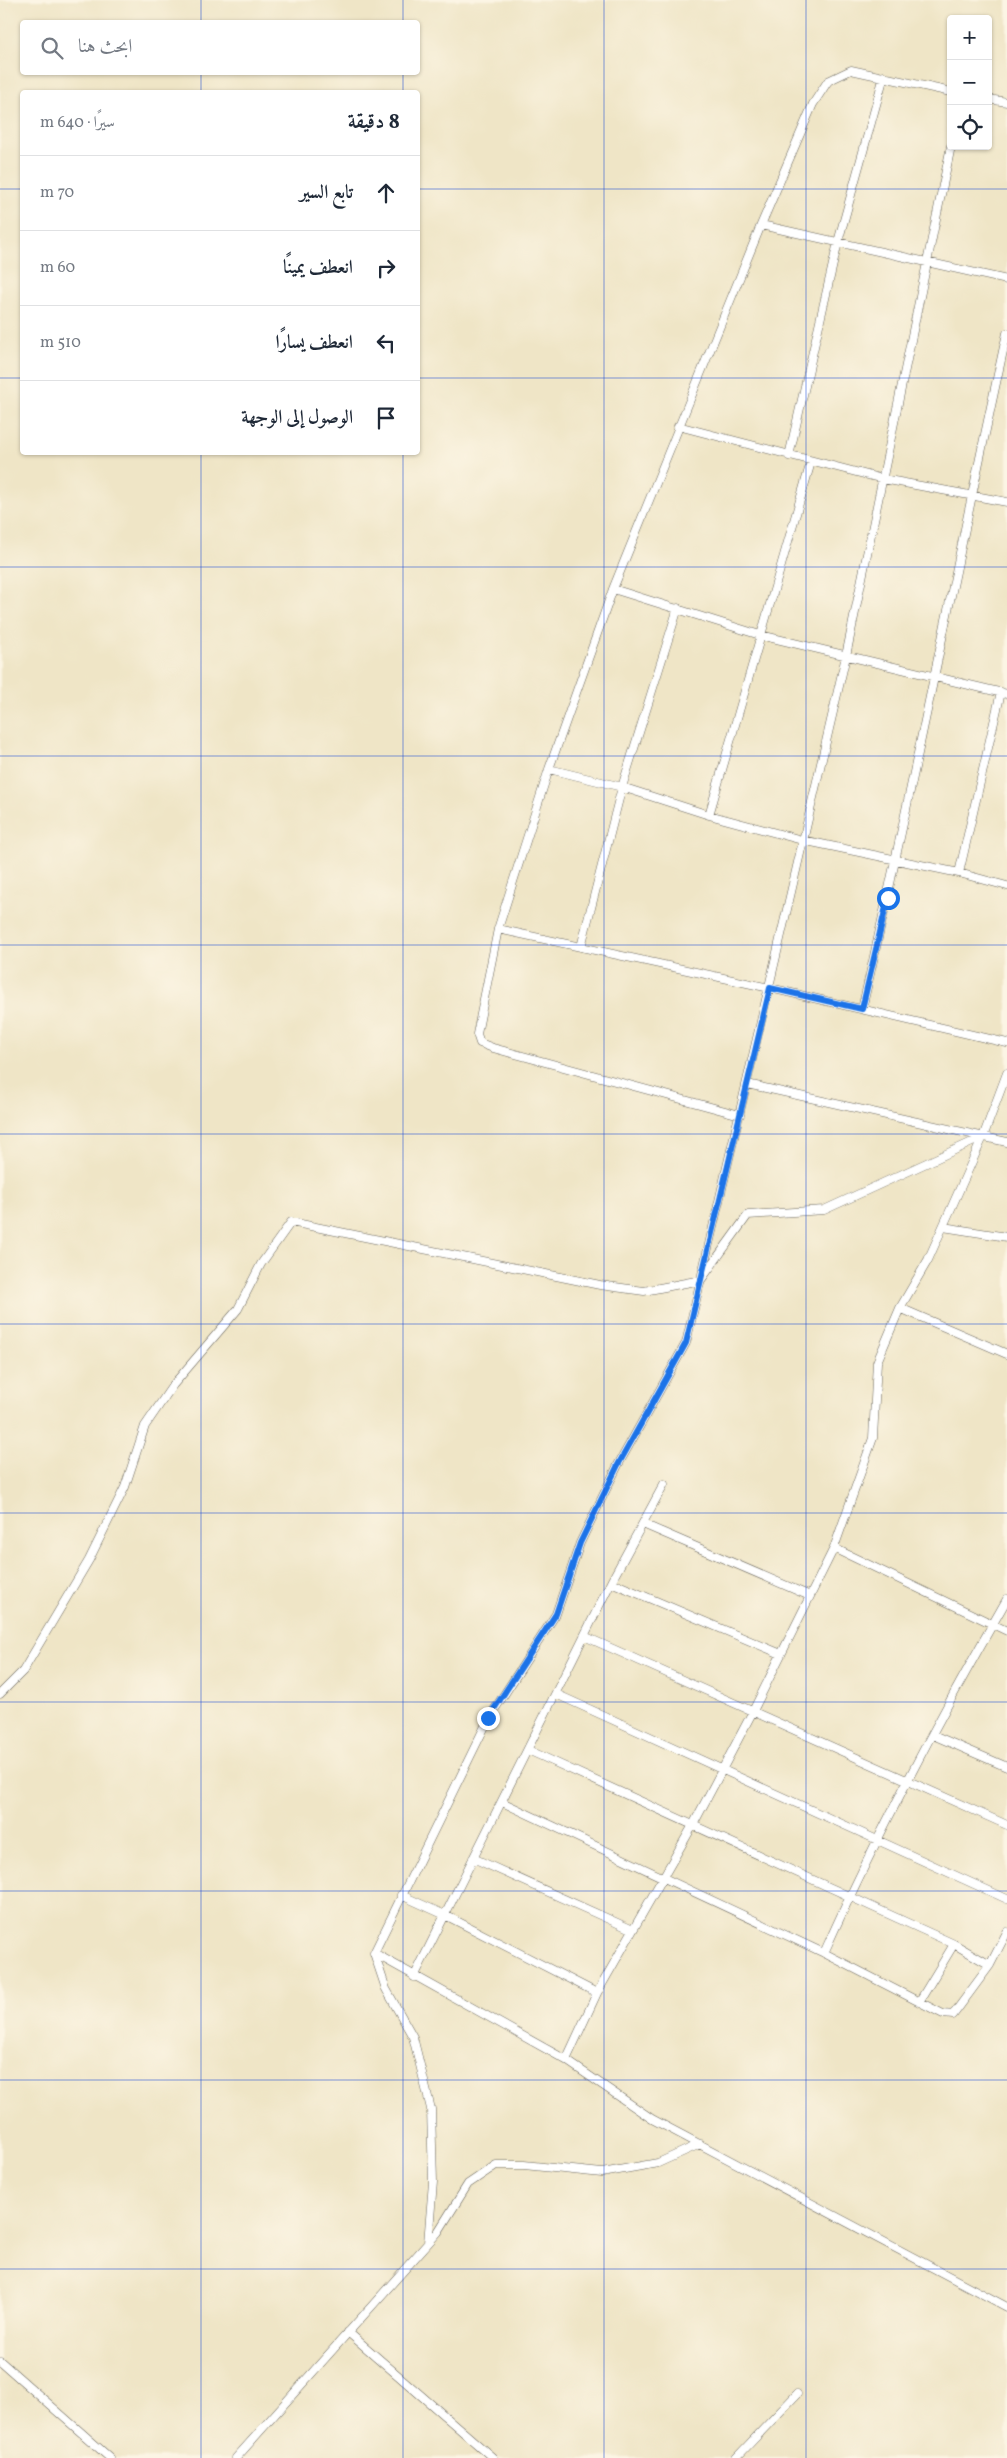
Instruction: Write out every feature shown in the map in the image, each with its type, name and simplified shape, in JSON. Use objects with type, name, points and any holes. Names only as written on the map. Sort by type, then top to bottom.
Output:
[{"type":"street","points":[[740,1115],[515,1055],[480,1043],[477,1034],[498,929],[549,769],[613,589],[678,426],[813,104],[828,80],[852,70],[947,91]]},
{"type":"street","points":[[789,456],[838,242],[884,76]]},
{"type":"street","points":[[992,100],[1007,102]]},
{"type":"street","points":[[428,2243],[433,2182],[431,2108],[413,2037],[386,1989],[374,1953],[488,1718],[556,1614],[580,1543],[618,1465],[686,1343],[748,1084],[802,840],[846,656],[950,150]]},
{"type":"street","points":[[762,224],[1007,280]]},
{"type":"street","points":[[862,1009],[896,861],[971,496],[1007,333]]},
{"type":"street","points":[[678,426],[811,462],[883,479],[1007,502]]},
{"type":"street","points":[[709,815],[811,462]]},
{"type":"street","points":[[613,589],[760,635],[1004,693],[959,873]]},
{"type":"street","points":[[581,947],[622,787],[678,608]]},
{"type":"street","points":[[549,769],[622,787],[709,815],[802,840],[959,873],[1007,886]]},
{"type":"street","points":[[498,929],[770,988],[1007,1043]]},
{"type":"street","points":[[566,2060],[597,1993],[693,1824],[752,1713],[834,1548],[873,1438],[877,1362],[900,1308],[943,1227],[984,1137],[1007,1073]]},
{"type":"street","points":[[748,1084],[1007,1142]]},
{"type":"street","points":[[0,1694],[22,1671],[89,1560],[125,1487],[145,1426],[173,1385],[238,1309],[262,1264],[291,1222],[432,1252],[644,1291],[701,1280],[748,1215],[824,1210],[984,1137]]},
{"type":"street","points":[[943,1227],[1007,1237]]},
{"type":"street","points":[[900,1308],[1007,1354]]},
{"type":"street","points":[[414,1977],[610,1582],[664,1484]]},
{"type":"street","points":[[643,1524],[810,1596]]},
{"type":"street","points":[[834,1548],[1007,1631]]},
{"type":"street","points":[[610,1582],[781,1654]]},
{"type":"street","points":[[824,1953],[849,1896],[1007,1599]]},
{"type":"street","points":[[584,1636],[752,1713],[1007,1825]]},
{"type":"street","points":[[556,1694],[1007,1899]]},
{"type":"street","points":[[933,1735],[1007,1766]]},
{"type":"street","points":[[528,1750],[954,1944],[990,1964]]},
{"type":"street","points":[[502,1802],[824,1953],[943,2014],[953,2015],[990,1964],[1007,1932]]},
{"type":"street","points":[[473,1858],[633,1930]]},
{"type":"street","points":[[401,1895],[445,1915],[597,1993]]},
{"type":"street","points":[[919,2002],[954,1944]]},
{"type":"street","points":[[374,1953],[566,2060],[652,2119],[1007,2307]]},
{"type":"street","points":[[236,2458],[438,2232],[468,2184],[496,2165],[524,2165],[602,2173],[658,2163],[700,2144]]},
{"type":"street","points":[[348,2332],[493,2458]]},
{"type":"street","points":[[0,2361],[110,2458]]},
{"type":"street","points":[[736,2458],[797,2394]]},
{"type":"route","points":[[488,1718],[556,1614],[580,1543],[618,1465],[686,1343],[770,988],[862,1009],[888,898]]}]
